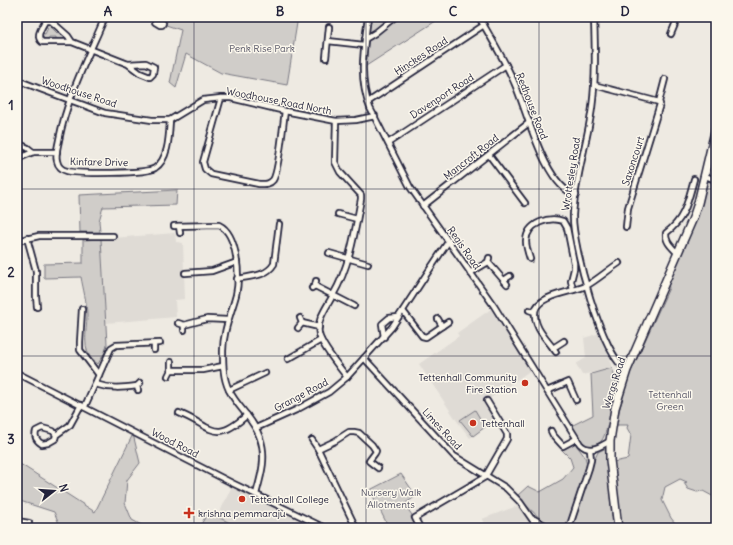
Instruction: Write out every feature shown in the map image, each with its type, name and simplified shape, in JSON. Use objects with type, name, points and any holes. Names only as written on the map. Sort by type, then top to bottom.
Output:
[{"type":"highway","name":"Wergs Road","points":[[618,528],[610,460],[610,441],[615,408],[627,370],[678,254],[698,203],[716,127]]},
{"type":"street","name":"Kinfare Drive","points":[[105,17],[70,100],[60,133],[57,152],[57,161],[59,166],[67,171],[88,172],[154,169],[163,158],[170,120]]},
{"type":"street","name":"Regis Road","points":[[368,17],[362,72],[365,91],[368,102],[410,187],[494,306],[576,439],[584,448],[590,450]]},
{"type":"street","points":[[365,39],[396,17]]},
{"type":"street","name":"Redhouse Road","points":[[479,17],[506,65],[519,94],[542,156],[564,189],[576,195]]},
{"type":"street","name":"Wrottesley Road","points":[[594,17],[594,85],[592,109],[576,195],[573,217],[574,231],[594,314],[620,366],[627,370]]},
{"type":"street","points":[[671,34],[678,17]]},
{"type":"street","points":[[72,42],[68,36],[52,21],[45,21],[39,35],[42,42],[72,42],[128,64],[146,77],[150,77],[154,67],[146,63],[128,64]]},
{"type":"street","name":"Hinckes Road","points":[[368,102],[484,25]]},
{"type":"street","points":[[326,58],[329,27]]},
{"type":"street","points":[[328,41],[364,45]]},
{"type":"street","name":"Davenport Road","points":[[388,143],[506,65]]},
{"type":"street","name":"Saxoncourt","points":[[626,227],[628,208],[660,104],[665,79]]},
{"type":"street","name":"Woodhouse Road","points":[[17,80],[105,113],[152,120],[170,120]]},
{"type":"street","points":[[594,85],[660,102]]},
{"type":"street","points":[[221,98],[203,162],[205,169],[211,174],[259,184],[271,182],[277,170],[285,111]]},
{"type":"street","name":"Woodhouse Road North","points":[[170,120],[203,100],[221,98],[231,98],[336,121],[356,120],[375,116]]},
{"type":"street","points":[[336,121],[335,162],[340,172],[361,195],[348,258],[341,278],[318,327],[321,340],[347,377]]},
{"type":"street","name":"Mancroft Road","points":[[423,206],[530,122]]},
{"type":"street","points":[[17,143],[33,152]]},
{"type":"street","points":[[17,159],[33,152],[57,152]]},
{"type":"street","points":[[489,155],[525,203]]},
{"type":"street","points":[[705,176],[716,180]]},
{"type":"street","points":[[678,254],[669,244],[666,238],[666,233],[676,226],[688,202],[694,180]]},
{"type":"street","points":[[688,202],[698,203]]},
{"type":"street","points":[[338,214],[357,219]]},
{"type":"street","points":[[530,259],[525,253],[526,240],[528,234],[535,225],[541,221],[552,218],[563,221],[567,228],[574,263],[571,281],[573,290]]},
{"type":"street","points":[[174,226],[219,225],[224,227],[228,232],[234,246],[237,262],[236,294],[223,341],[223,366],[229,390],[256,428],[260,438],[263,458],[262,471],[256,494]]},
{"type":"street","points":[[179,226],[180,233]]},
{"type":"street","points":[[237,279],[261,274],[271,268],[274,264],[277,227]]},
{"type":"street","points":[[17,241],[39,236],[113,236]]},
{"type":"street","points":[[27,238],[36,271],[37,308]]},
{"type":"street","name":"Grange Road","points":[[256,428],[296,410],[329,392],[347,377],[384,337],[403,311],[448,242]]},
{"type":"street","points":[[328,253],[368,264]]},
{"type":"street","points":[[470,273],[488,260],[506,282],[510,276]]},
{"type":"street","points":[[189,274],[212,270],[237,262]]},
{"type":"street","points":[[564,341],[554,350],[545,339],[536,322],[535,312],[538,306],[547,298],[587,285],[619,263]]},
{"type":"street","points":[[314,285],[354,306]]},
{"type":"street","points":[[82,309],[80,350],[99,375]]},
{"type":"street","points":[[529,310],[535,312]]},
{"type":"street","points":[[403,311],[422,336],[426,337],[448,322]]},
{"type":"street","name":"Grange Road","points":[[384,337],[382,324],[388,318],[398,318]]},
{"type":"street","points":[[178,323],[184,328],[207,319],[228,320]]},
{"type":"street","points":[[438,319],[442,326]]},
{"type":"street","points":[[298,328],[301,321],[318,327]]},
{"type":"street","points":[[288,359],[321,340]]},
{"type":"street","points":[[56,435],[53,431],[42,428],[36,431],[35,435],[39,442],[45,444],[55,438],[56,435],[70,425],[83,406],[95,384],[111,348],[116,345],[160,343]]},
{"type":"street","points":[[154,344],[154,350]]},
{"type":"street","name":"Limes Road","points":[[364,358],[454,456],[506,488],[520,502],[538,528]]},
{"type":"street","points":[[168,376],[171,370],[171,362]]},
{"type":"street","points":[[171,370],[204,370],[223,366]]},
{"type":"street","name":"Wood Road","points":[[17,373],[325,528]]},
{"type":"street","points":[[229,390],[265,373]]},
{"type":"street","points":[[547,391],[568,382],[576,400]]},
{"type":"street","points":[[95,384],[116,388],[138,386]]},
{"type":"street","points":[[420,528],[415,518],[487,475],[507,439],[507,434],[487,401]]},
{"type":"street","points":[[179,414],[185,413],[214,431],[220,431],[233,427],[247,415]]},
{"type":"street","points":[[552,431],[552,435],[563,446],[576,439]]},
{"type":"street","points":[[318,449],[349,432],[359,433],[371,440],[376,451],[369,461],[378,468]]},
{"type":"street","points":[[312,440],[318,449],[356,528]]},
{"type":"street","points":[[569,528],[591,460],[590,450],[610,441]]},
{"type":"street","name":"Limes Road","points":[[532,518],[550,528]]},
{"type":"street","points":[[20,523],[29,523]]},
{"type":"shaded area","points":[[175,233],[176,242],[183,243],[185,299],[175,300],[176,317],[106,323],[101,239]]},
{"type":"shaded area","points":[[491,309],[531,370],[485,402],[496,420],[470,438],[419,364],[459,336],[457,333]]},
{"type":"shaded area","points":[[600,333],[608,352],[612,368],[582,375],[576,364],[586,358],[584,338]]},
{"type":"shaded area","name":"Tettenhall College","points":[[232,486],[316,528],[199,528],[208,512],[218,516]]},
{"type":"shaded area","points":[[520,505],[534,528],[485,528],[482,519]]},
{"type":"green space","name":"Penk Rise Park","points":[[158,17],[302,17],[297,23],[287,85],[221,73],[186,54],[176,88],[170,83],[181,30],[166,25],[167,21]]},
{"type":"green space","points":[[370,17],[442,17],[366,66]]},
{"type":"green space","points":[[46,23],[53,25],[51,27],[57,33],[59,30],[68,40],[56,40],[56,37],[49,37],[48,40],[43,39],[41,35],[42,33],[45,34],[48,28],[45,26]]},
{"type":"green space","name":"Tettenhall Green","points":[[707,181],[716,184],[716,498],[703,491],[697,492],[688,489],[684,483],[687,482],[680,479],[665,487],[662,500],[671,518],[679,528],[620,528],[613,462],[628,459],[631,435],[627,428],[628,425],[615,425],[629,376],[669,288],[668,284],[689,237]]},
{"type":"green space","points":[[177,190],[176,205],[103,207],[99,221],[100,232],[80,232],[79,195]]},
{"type":"green space","points":[[101,239],[107,344],[105,352],[98,364],[92,360],[87,349],[87,310],[81,277],[44,278],[44,264],[83,263],[83,240]]},
{"type":"green space","points":[[612,368],[616,386],[604,436],[597,444],[585,445],[571,426],[593,415],[591,374]]},
{"type":"green space","name":"Tettenhall","points":[[475,410],[485,427],[473,436],[460,420]]},
{"type":"green space","points":[[133,434],[140,463],[127,480],[125,503],[132,520],[147,528],[59,528],[54,512],[17,500],[17,462],[95,512]]},
{"type":"green space","points":[[574,442],[585,457],[587,464],[566,528],[558,527],[551,525],[538,517],[517,496],[528,486],[540,492],[563,479],[573,467],[570,458],[562,450]]},
{"type":"green space","points":[[604,449],[606,452],[613,528],[572,528],[592,465],[598,452]]},
{"type":"green space","name":"Nursery Walk Allotments","points":[[401,474],[415,497],[404,504],[412,515],[411,517],[417,528],[389,528],[370,490]]},
{"type":"green space","points":[[208,512],[232,524],[231,528],[199,528]]},
{"type":"place","name":"Tettenhall Community Fire Station","points":[[525,383]]},
{"type":"place","name":"Tettenhall","points":[[473,423]]},
{"type":"place","name":"Tettenhall College","points":[[242,499]]},
{"type":"place","name":"krishna pemmaraju","points":[[189,513]]}]
